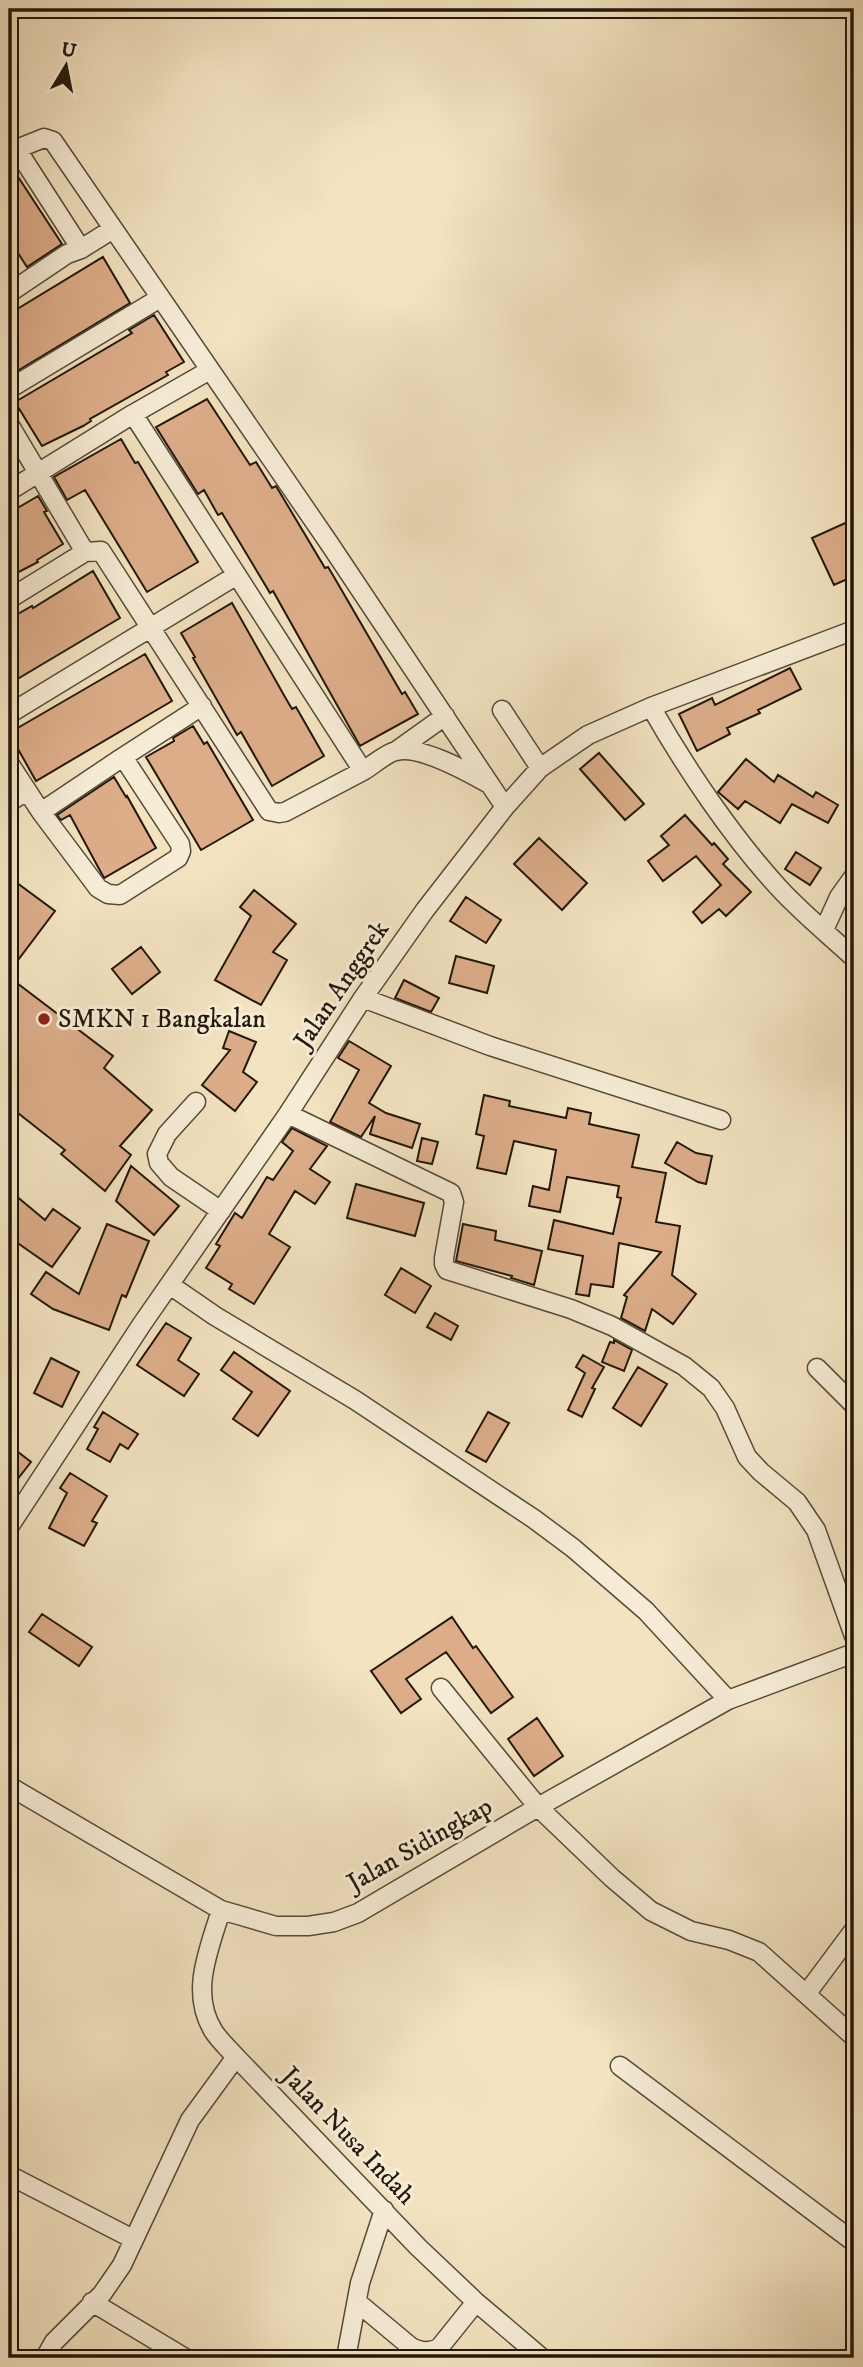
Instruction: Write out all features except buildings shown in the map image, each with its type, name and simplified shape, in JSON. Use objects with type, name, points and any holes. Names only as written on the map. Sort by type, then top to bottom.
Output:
[{"type":"street","points":[[81,249],[12,150],[44,138],[51,139],[505,807]]},
{"type":"street","points":[[9,271],[13,290],[67,254],[81,249],[113,229]]},
{"type":"street","points":[[9,388],[160,298]]},
{"type":"street","points":[[9,491],[210,370]]},
{"type":"street","points":[[134,414],[363,771]]},
{"type":"street","points":[[9,424],[85,552]]},
{"type":"street","points":[[9,599],[85,552],[103,553],[266,807],[274,813],[285,812],[363,771],[445,716]]},
{"type":"street","points":[[9,714],[237,575]]},
{"type":"street","name":"Jalan Anggrek","points":[[9,1527],[288,1114],[363,998],[425,911],[505,807],[540,768],[588,735],[651,707],[854,630]]},
{"type":"street","points":[[41,812],[202,706]]},
{"type":"street","points":[[651,707],[672,744],[748,851],[781,890],[854,958]]},
{"type":"street","points":[[502,710],[540,768]]},
{"type":"street","points":[[396,751],[425,754],[459,767],[492,785]]},
{"type":"street","points":[[9,762],[41,812],[98,888],[108,894],[120,895],[178,858],[181,851],[180,844],[123,757]]},
{"type":"street","points":[[9,802],[27,791]]},
{"type":"street","points":[[824,930],[839,897],[854,876]]},
{"type":"street","points":[[363,998],[502,1050],[722,1120]]},
{"type":"street","points":[[196,1102],[167,1134],[157,1154],[159,1163],[171,1177],[221,1211]]},
{"type":"street","points":[[288,1114],[451,1193],[454,1202],[444,1258],[447,1270],[612,1326],[673,1359],[712,1388],[725,1408],[747,1457],[797,1502],[816,1530],[854,1636]]},
{"type":"street","points":[[170,1285],[215,1316],[355,1400],[573,1548],[646,1611],[728,1700]]},
{"type":"street","points":[[817,1368],[854,1405]]},
{"type":"street","name":"Jalan Sidingkap","points":[[9,1786],[222,1910],[276,1926],[308,1926],[334,1922],[358,1913],[728,1700],[854,1653]]},
{"type":"street","points":[[441,1688],[538,1807],[612,1878],[651,1911],[691,1931],[729,1940],[759,1952],[854,2037]]},
{"type":"street","name":"Jalan Nusa Indah","points":[[222,1910],[204,1965],[202,1992],[205,2013],[214,2032],[418,2247],[476,2302],[542,2358]]},
{"type":"street","points":[[807,1993],[854,1930]]},
{"type":"street","points":[[45,2358],[54,2342],[102,2294],[122,2265],[190,2120],[236,2057]]},
{"type":"street","points":[[620,2066],[854,2242]]},
{"type":"street","points":[[9,2175],[133,2239]]},
{"type":"street","points":[[346,2358],[360,2284],[383,2210]]},
{"type":"street","points":[[92,2302],[185,2358]]},
{"type":"street","points":[[357,2302],[411,2347],[422,2352],[439,2348],[476,2302]]},
{"type":"place","name":"SMKN 1 Bangkalan","points":[[44,1019]]}]
